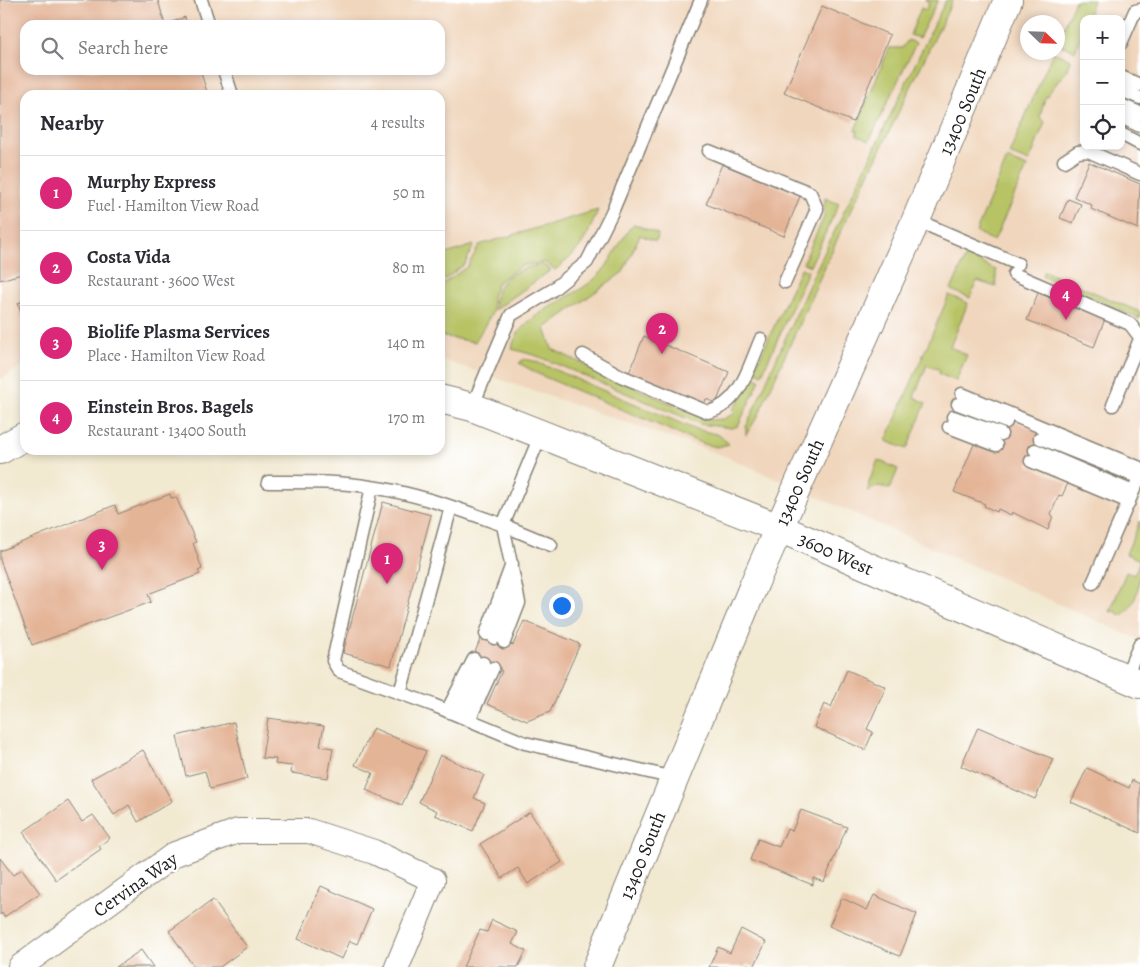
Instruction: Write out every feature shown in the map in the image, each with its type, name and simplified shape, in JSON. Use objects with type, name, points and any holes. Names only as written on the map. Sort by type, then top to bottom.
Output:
[{"type":"main road","name":"13400 South","points":[[597,967],[779,528],[916,220],[1008,0]]},
{"type":"main road","name":"3600 West","points":[[445,399],[472,406],[779,528],[1133,681]]},
{"type":"main road","points":[[0,450],[20,439]]},
{"type":"street","name":"Cervina Way","points":[[20,967],[175,854],[238,831],[309,831],[374,852],[433,880],[397,967]]},
{"type":"lane","points":[[201,0],[207,20]]},
{"type":"lane","points":[[472,406],[511,315],[551,291],[587,262],[612,212],[701,0]]},
{"type":"lane","points":[[1125,34],[1135,11],[1140,10]]},
{"type":"lane","points":[[226,75],[230,90]]},
{"type":"lane","points":[[1125,79],[1140,86]]},
{"type":"lane","points":[[1125,92],[1140,98]]},
{"type":"lane","points":[[1125,107],[1140,113]]},
{"type":"lane","points":[[1125,119],[1140,126]]},
{"type":"lane","points":[[1125,136],[1140,144]]},
{"type":"lane","points":[[709,151],[810,193],[817,209],[785,282]]},
{"type":"lane","points":[[1064,161],[1078,152],[1088,151],[1140,174]]},
{"type":"lane","points":[[916,220],[1130,324],[1140,338],[1113,405]]},
{"type":"lane","points":[[583,355],[621,376],[708,412],[721,408],[734,398],[761,339]]},
{"type":"lane","points":[[951,422],[1001,434],[960,399],[1140,475]]},
{"type":"lane","points":[[512,564],[495,638],[519,603],[512,564],[504,525],[541,434]]},
{"type":"lane","points":[[1040,438],[1140,475]]},
{"type":"lane","points":[[1033,456],[1131,497]]},
{"type":"lane","points":[[1093,582],[1140,475]]},
{"type":"lane","points":[[268,482],[340,483],[372,487],[451,507],[504,525],[551,545]]},
{"type":"lane","points":[[372,487],[333,661],[339,671],[458,715],[526,743],[674,778]]},
{"type":"lane","points":[[400,693],[451,507]]},
{"type":"lane","points":[[1133,681],[1140,644]]},
{"type":"lane","points":[[458,715],[484,663],[458,715]]},
{"type":"shaded area","points":[[0,0],[1140,0],[1140,640],[725,456],[445,361],[445,90],[20,90],[20,367],[0,380]]},
{"type":"green space","points":[[925,0],[938,0],[919,38],[910,35],[921,8],[926,10],[929,3]]},
{"type":"green space","points":[[946,0],[953,0],[840,233],[758,416],[746,435],[746,427],[813,276]]},
{"type":"green space","points":[[1075,0],[1093,0],[1088,15],[1080,15],[1080,38],[1075,51],[1065,47],[1065,25]]},
{"type":"green space","points":[[908,40],[916,43],[869,141],[856,135],[858,131],[855,130],[889,48],[902,48]]},
{"type":"green space","points":[[1065,57],[1071,59],[1066,71],[1045,98],[1040,117],[1045,122],[1029,162],[1009,154],[1050,60],[1065,60]]},
{"type":"green space","points":[[1007,159],[1027,167],[994,241],[976,232]]},
{"type":"green space","points":[[825,198],[839,204],[810,266],[803,263],[824,217]]},
{"type":"green space","points":[[598,210],[582,244],[555,270],[544,262],[521,266],[498,282],[492,297],[493,311],[475,342],[445,337],[445,282],[468,266],[479,245]]},
{"type":"green space","points":[[634,224],[658,234],[657,240],[655,241],[640,235],[623,272],[545,328],[552,349],[709,420],[724,419],[735,413],[733,409],[752,376],[760,380],[738,426],[731,428],[700,424],[537,356],[512,349],[516,336],[525,325],[537,315],[595,279],[605,268]]},
{"type":"green space","points":[[474,245],[465,264],[445,279],[445,254]]},
{"type":"green space","points":[[966,256],[996,270],[996,287],[977,281],[970,298],[951,290]]},
{"type":"green space","points":[[542,264],[551,270],[495,310],[497,290],[508,277],[523,269]]},
{"type":"green space","points":[[801,268],[808,271],[762,374],[754,370]]},
{"type":"green space","points":[[1044,271],[1140,312],[1140,319],[1042,276]]},
{"type":"green space","points":[[949,295],[968,303],[950,347],[967,355],[956,381],[939,374],[940,370],[927,365],[914,397],[926,403],[907,449],[886,441]]},
{"type":"green space","points":[[524,359],[534,361],[692,428],[719,435],[729,444],[717,447],[703,444],[540,375],[519,363]]},
{"type":"green space","points":[[878,460],[898,469],[890,489],[879,486],[868,491],[869,482]]},
{"type":"green space","points":[[1140,521],[1140,560],[1126,554]]},
{"type":"green space","points":[[1140,561],[1139,584],[1131,606],[1120,616],[1116,611],[1110,612],[1126,572],[1134,575]]},
{"type":"building","points":[[0,0],[158,0],[164,20],[20,20],[20,75],[202,75],[206,90],[20,90],[20,274],[0,280]]},
{"type":"building","points":[[822,6],[890,35],[853,122],[784,93]]},
{"type":"building","points":[[1089,162],[1140,184],[1138,229],[1091,209],[1092,205],[1074,197]]},
{"type":"building","points":[[722,164],[800,196],[784,236],[706,204]]},
{"type":"building","points":[[1068,199],[1081,204],[1073,223],[1060,218]]},
{"type":"building","points":[[1038,293],[1105,319],[1094,347],[1027,320]]},
{"type":"building","points":[[644,336],[729,372],[716,403],[706,399],[704,405],[629,373]]},
{"type":"building","points":[[1007,418],[1042,433],[1028,466],[1068,483],[1062,496],[1059,495],[1051,514],[1053,516],[1048,530],[1012,512],[1011,515],[998,509],[997,512],[984,506],[985,504],[954,492],[974,444],[994,452]]},
{"type":"building","points":[[170,494],[171,498],[176,497],[196,542],[193,543],[202,569],[198,571],[200,574],[148,594],[151,602],[32,645],[0,560],[0,551],[115,505],[118,514]]},
{"type":"building","points":[[383,502],[431,515],[391,666],[343,653]]},
{"type":"building","points":[[524,621],[580,644],[550,712],[527,721],[487,704],[502,671],[472,659],[483,633],[513,645]]},
{"type":"building","points":[[847,670],[886,687],[867,729],[873,732],[865,750],[814,727],[824,704],[831,707]]},
{"type":"building","points":[[268,718],[324,726],[320,746],[333,748],[328,778],[291,773],[292,766],[275,764],[276,759],[262,758]]},
{"type":"building","points":[[234,722],[247,779],[210,789],[205,771],[186,776],[177,736]]},
{"type":"building","points":[[978,727],[1053,759],[1035,799],[961,766]]},
{"type":"building","points":[[373,728],[426,751],[402,805],[366,790],[373,773],[355,765]]},
{"type":"building","points":[[143,750],[172,801],[138,822],[129,805],[114,815],[91,779]]},
{"type":"building","points":[[440,755],[484,775],[474,798],[485,803],[473,831],[435,815],[437,811],[419,802]]},
{"type":"building","points":[[1087,768],[1129,788],[1132,780],[1140,784],[1140,833],[1071,802]]},
{"type":"building","points":[[68,801],[82,822],[93,815],[110,838],[99,846],[101,849],[56,880],[23,832]]},
{"type":"building","points":[[801,810],[847,827],[824,882],[813,878],[813,885],[750,860],[758,839],[779,847],[787,829],[792,831]]},
{"type":"building","points":[[530,812],[562,862],[528,884],[518,868],[502,878],[480,844]]},
{"type":"building","points":[[0,858],[13,875],[22,869],[40,893],[4,917],[2,913],[0,915]]},
{"type":"building","points":[[321,886],[372,909],[357,944],[350,941],[342,959],[298,939]]},
{"type":"building","points":[[874,895],[917,914],[900,956],[829,926],[842,898],[867,910]]},
{"type":"building","points":[[213,900],[247,947],[220,967],[194,967],[169,931]]},
{"type":"building","points":[[492,920],[518,932],[512,944],[526,951],[518,967],[463,967],[480,930],[487,932]]},
{"type":"building","points":[[741,929],[766,942],[754,967],[747,964],[745,967],[709,967],[718,947],[730,953]]},
{"type":"building","points":[[141,950],[153,967],[116,967]]},
{"type":"place","name":"Einstein Bros. Bagels","points":[[1066,320]]},
{"type":"place","name":"Costa Vida","points":[[662,354]]},
{"type":"place","name":"Biolife Plasma Services","points":[[102,570]]},
{"type":"place","name":"Murphy Express","points":[[387,584]]}]
